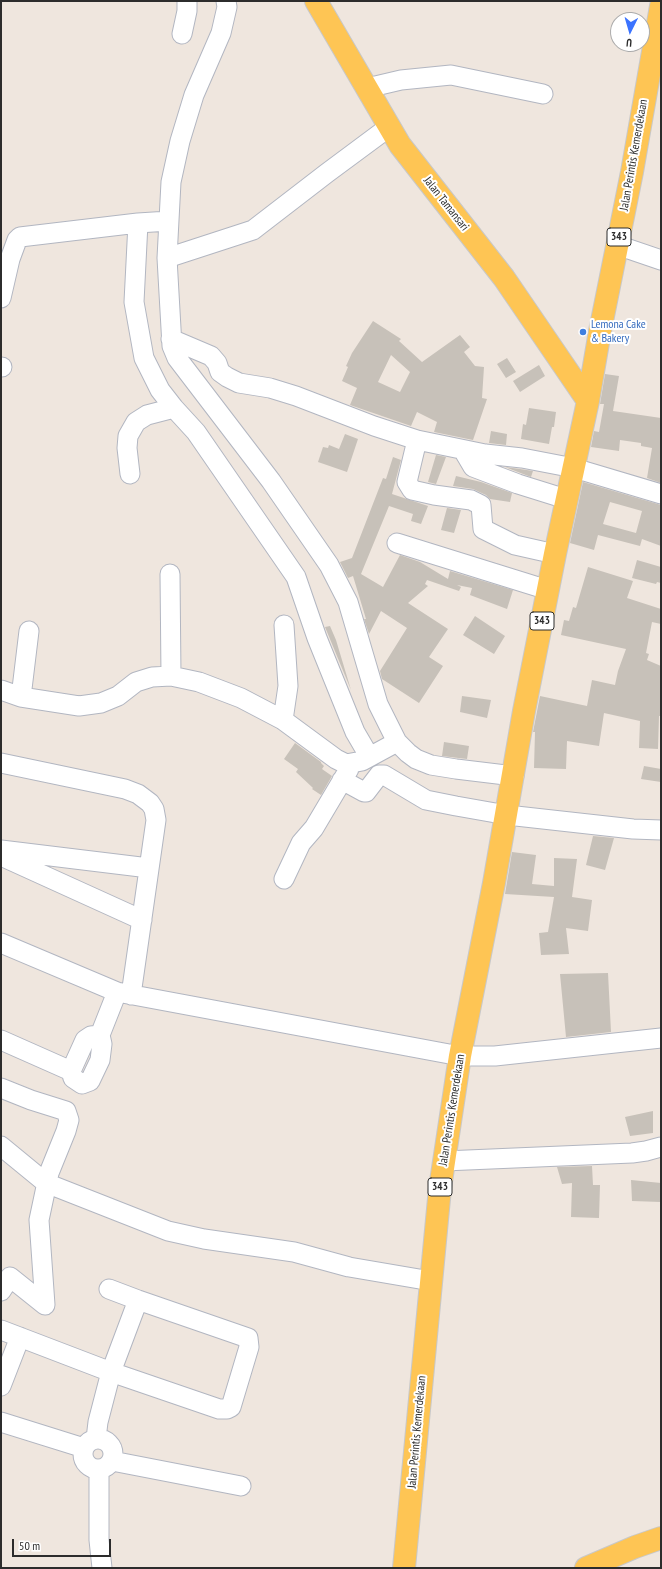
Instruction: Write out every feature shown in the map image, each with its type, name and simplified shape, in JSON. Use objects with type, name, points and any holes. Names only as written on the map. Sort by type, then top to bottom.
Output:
[{"type":"main road","name":"Jalan Tamansari","points":[[316,1],[400,145],[504,278],[588,401]]},
{"type":"main road","name":"Jalan Perintis Kemerdekaan","points":[[574,468],[632,172],[661,6]]},
{"type":"main road","name":"343","points":[[513,777],[524,711],[566,499],[574,468]]},
{"type":"main road","name":"Jalan Perintis Kemerdekaan","points":[[404,1568],[440,1188],[460,1056],[513,777]]},
{"type":"main road","points":[[586,1568],[635,1547],[661,1538]]},
{"type":"street","points":[[182,34],[187,11],[187,1]]},
{"type":"street","points":[[226,1],[227,7],[222,33],[194,95],[180,141],[171,182],[153,222],[134,302],[144,358],[160,390],[196,432],[246,507],[296,577],[317,638],[355,732],[383,750],[412,756],[431,765],[456,770],[513,777]]},
{"type":"street","points":[[367,88],[402,80],[451,75],[543,94]]},
{"type":"street","points":[[167,258],[253,230],[390,127]]},
{"type":"street","points":[[153,222],[167,258],[171,339],[177,358],[272,481],[328,565],[348,602],[378,704],[383,750]]},
{"type":"street","points":[[1,298],[10,259],[17,240],[20,237],[153,222]]},
{"type":"street","points":[[618,245],[661,260]]},
{"type":"street","points":[[171,339],[211,356],[217,363],[220,372],[226,377],[239,383],[270,388],[296,396],[374,426],[417,440],[485,454],[522,458],[574,468],[661,494]]},
{"type":"street","points":[[130,474],[127,448],[128,436],[136,422],[147,415],[174,408]]},
{"type":"street","points":[[417,440],[407,482],[412,490],[434,495],[471,500],[481,505],[483,529],[515,545],[555,554]]},
{"type":"street","points":[[463,450],[474,467],[518,484],[566,499]]},
{"type":"street","points":[[397,543],[548,590]]},
{"type":"street","points":[[170,574],[171,676]]},
{"type":"street","points":[[283,720],[288,686],[284,625]]},
{"type":"street","points":[[21,697],[29,631]]},
{"type":"street","points":[[1,690],[21,697],[78,706],[101,703],[118,696],[136,682],[152,677],[171,676],[199,682],[241,698],[283,720],[336,759],[346,764],[362,761],[383,750]]},
{"type":"street","points":[[1,763],[125,789],[138,794],[150,803],[154,809],[156,820],[142,920],[124,993],[100,1035],[102,1044],[100,1060],[90,1081],[82,1084],[73,1078],[71,1072],[1,1040]]},
{"type":"street","points":[[284,879],[301,843],[314,828],[352,764]]},
{"type":"street","points":[[342,780],[366,792],[379,775],[384,775],[426,800],[633,829],[661,830]]},
{"type":"street","points":[[1,850],[149,868]]},
{"type":"street","points":[[1,856],[142,920]]},
{"type":"street","points":[[1,943],[124,993],[460,1056],[495,1056],[661,1038]]},
{"type":"street","points":[[1,1088],[31,1100],[66,1111],[69,1120],[46,1183],[39,1220],[44,1305],[10,1277],[1,1291]]},
{"type":"street","points":[[1,1146],[46,1183],[168,1231],[204,1239],[294,1252],[349,1267],[431,1281]]},
{"type":"street","points":[[444,1161],[632,1152],[646,1151],[661,1146]]},
{"type":"street","points":[[1,1330],[111,1372],[219,1409],[227,1409],[231,1407],[249,1347],[248,1338],[109,1289]]},
{"type":"street","points":[[138,1300],[111,1372],[98,1422],[83,1458],[85,1463],[89,1467],[105,1465],[241,1486]]},
{"type":"street","points":[[1,1386],[20,1337]]},
{"type":"street","points":[[1,1422],[90,1443],[106,1442],[110,1446],[112,1450],[105,1465],[99,1540],[102,1568]]},
{"type":"building","points":[[373,321],[401,339],[399,341],[422,362],[460,335],[470,347],[464,352],[475,366],[484,367],[482,398],[487,399],[473,440],[434,432],[437,422],[417,412],[411,426],[350,405],[357,388],[342,381],[348,367],[346,366],[352,353]],"holes":[[[391,355],[410,372],[400,392],[378,382]]]},
{"type":"building","points":[[507,358],[516,372],[506,378],[497,364]]},
{"type":"building","points":[[539,365],[545,376],[520,392],[513,381]]},
{"type":"building","points":[[605,374],[619,376],[613,411],[661,418],[661,483],[647,478],[652,448],[641,446],[641,443],[620,440],[619,451],[591,447],[594,431],[599,432],[604,404],[600,404]]},
{"type":"building","points":[[529,408],[556,412],[554,427],[552,427],[549,444],[521,439],[523,424],[526,425]]},
{"type":"building","points":[[491,431],[507,434],[506,445],[489,443]]},
{"type":"building","points":[[345,434],[358,439],[347,472],[318,462],[323,447],[328,448],[329,445],[339,449]]},
{"type":"building","points":[[436,455],[446,457],[436,484],[428,482]]},
{"type":"building","points":[[393,457],[401,460],[392,494],[428,506],[421,524],[411,521],[413,514],[389,506],[361,574],[383,587],[400,555],[420,562],[448,579],[450,571],[513,590],[507,609],[470,595],[472,588],[457,585],[461,587],[459,591],[427,580],[425,584],[428,586],[408,603],[448,629],[429,657],[443,666],[419,703],[382,679],[380,671],[407,628],[381,611],[369,634],[353,576],[348,578],[340,562],[352,558],[383,478],[386,479]]},
{"type":"building","points":[[505,467],[520,469],[533,471],[531,477]]},
{"type":"building","points":[[456,476],[481,482],[512,493],[510,502],[490,499],[486,495],[473,489],[453,486]]},
{"type":"building","points":[[583,482],[661,505],[661,546],[642,539],[640,546],[598,535],[594,550],[570,543]],"holes":[[[610,502],[642,511],[636,533],[603,524]]]},
{"type":"building","points":[[447,508],[461,510],[454,533],[441,530]]},
{"type":"building","points":[[637,560],[661,567],[661,583],[657,582],[656,584],[632,578]]},
{"type":"building","points":[[588,567],[633,581],[627,598],[661,609],[661,624],[652,622],[646,653],[649,654],[647,660],[661,666],[661,716],[659,716],[658,749],[639,748],[640,721],[604,713],[599,746],[567,741],[566,769],[534,768],[535,732],[533,732],[540,696],[587,706],[592,680],[615,685],[618,671],[626,649],[561,635],[564,620],[569,621],[573,607],[576,608]]},
{"type":"building","points":[[475,616],[505,636],[494,654],[463,635]]},
{"type":"building","points":[[330,626],[336,640],[351,690],[325,627]]},
{"type":"building","points":[[462,696],[491,700],[487,718],[460,712]]},
{"type":"building","points":[[444,742],[469,746],[467,759],[442,756]]},
{"type":"building","points":[[295,743],[321,762],[324,766],[322,769],[332,776],[321,795],[312,789],[313,788],[296,772],[298,769],[284,759]]},
{"type":"building","points":[[644,766],[661,769],[661,782],[641,779]]},
{"type":"building","points":[[593,836],[614,838],[605,870],[586,865]]},
{"type":"building","points":[[512,852],[536,855],[532,884],[554,886],[554,858],[577,859],[572,897],[592,900],[588,931],[566,928],[569,954],[541,955],[539,933],[548,932],[554,897],[505,894]]},
{"type":"building","points":[[608,973],[611,1032],[566,1037],[560,974]]},
{"type":"building","points":[[653,1111],[653,1133],[630,1136],[625,1117]]},
{"type":"building","points":[[592,1166],[593,1185],[600,1185],[599,1218],[571,1217],[572,1183],[562,1184],[557,1167]]},
{"type":"building","points":[[631,1180],[661,1183],[661,1202],[632,1201]]},
{"type":"place","name":"Lemona Cake & Bakery","points":[[583,332]]}]
